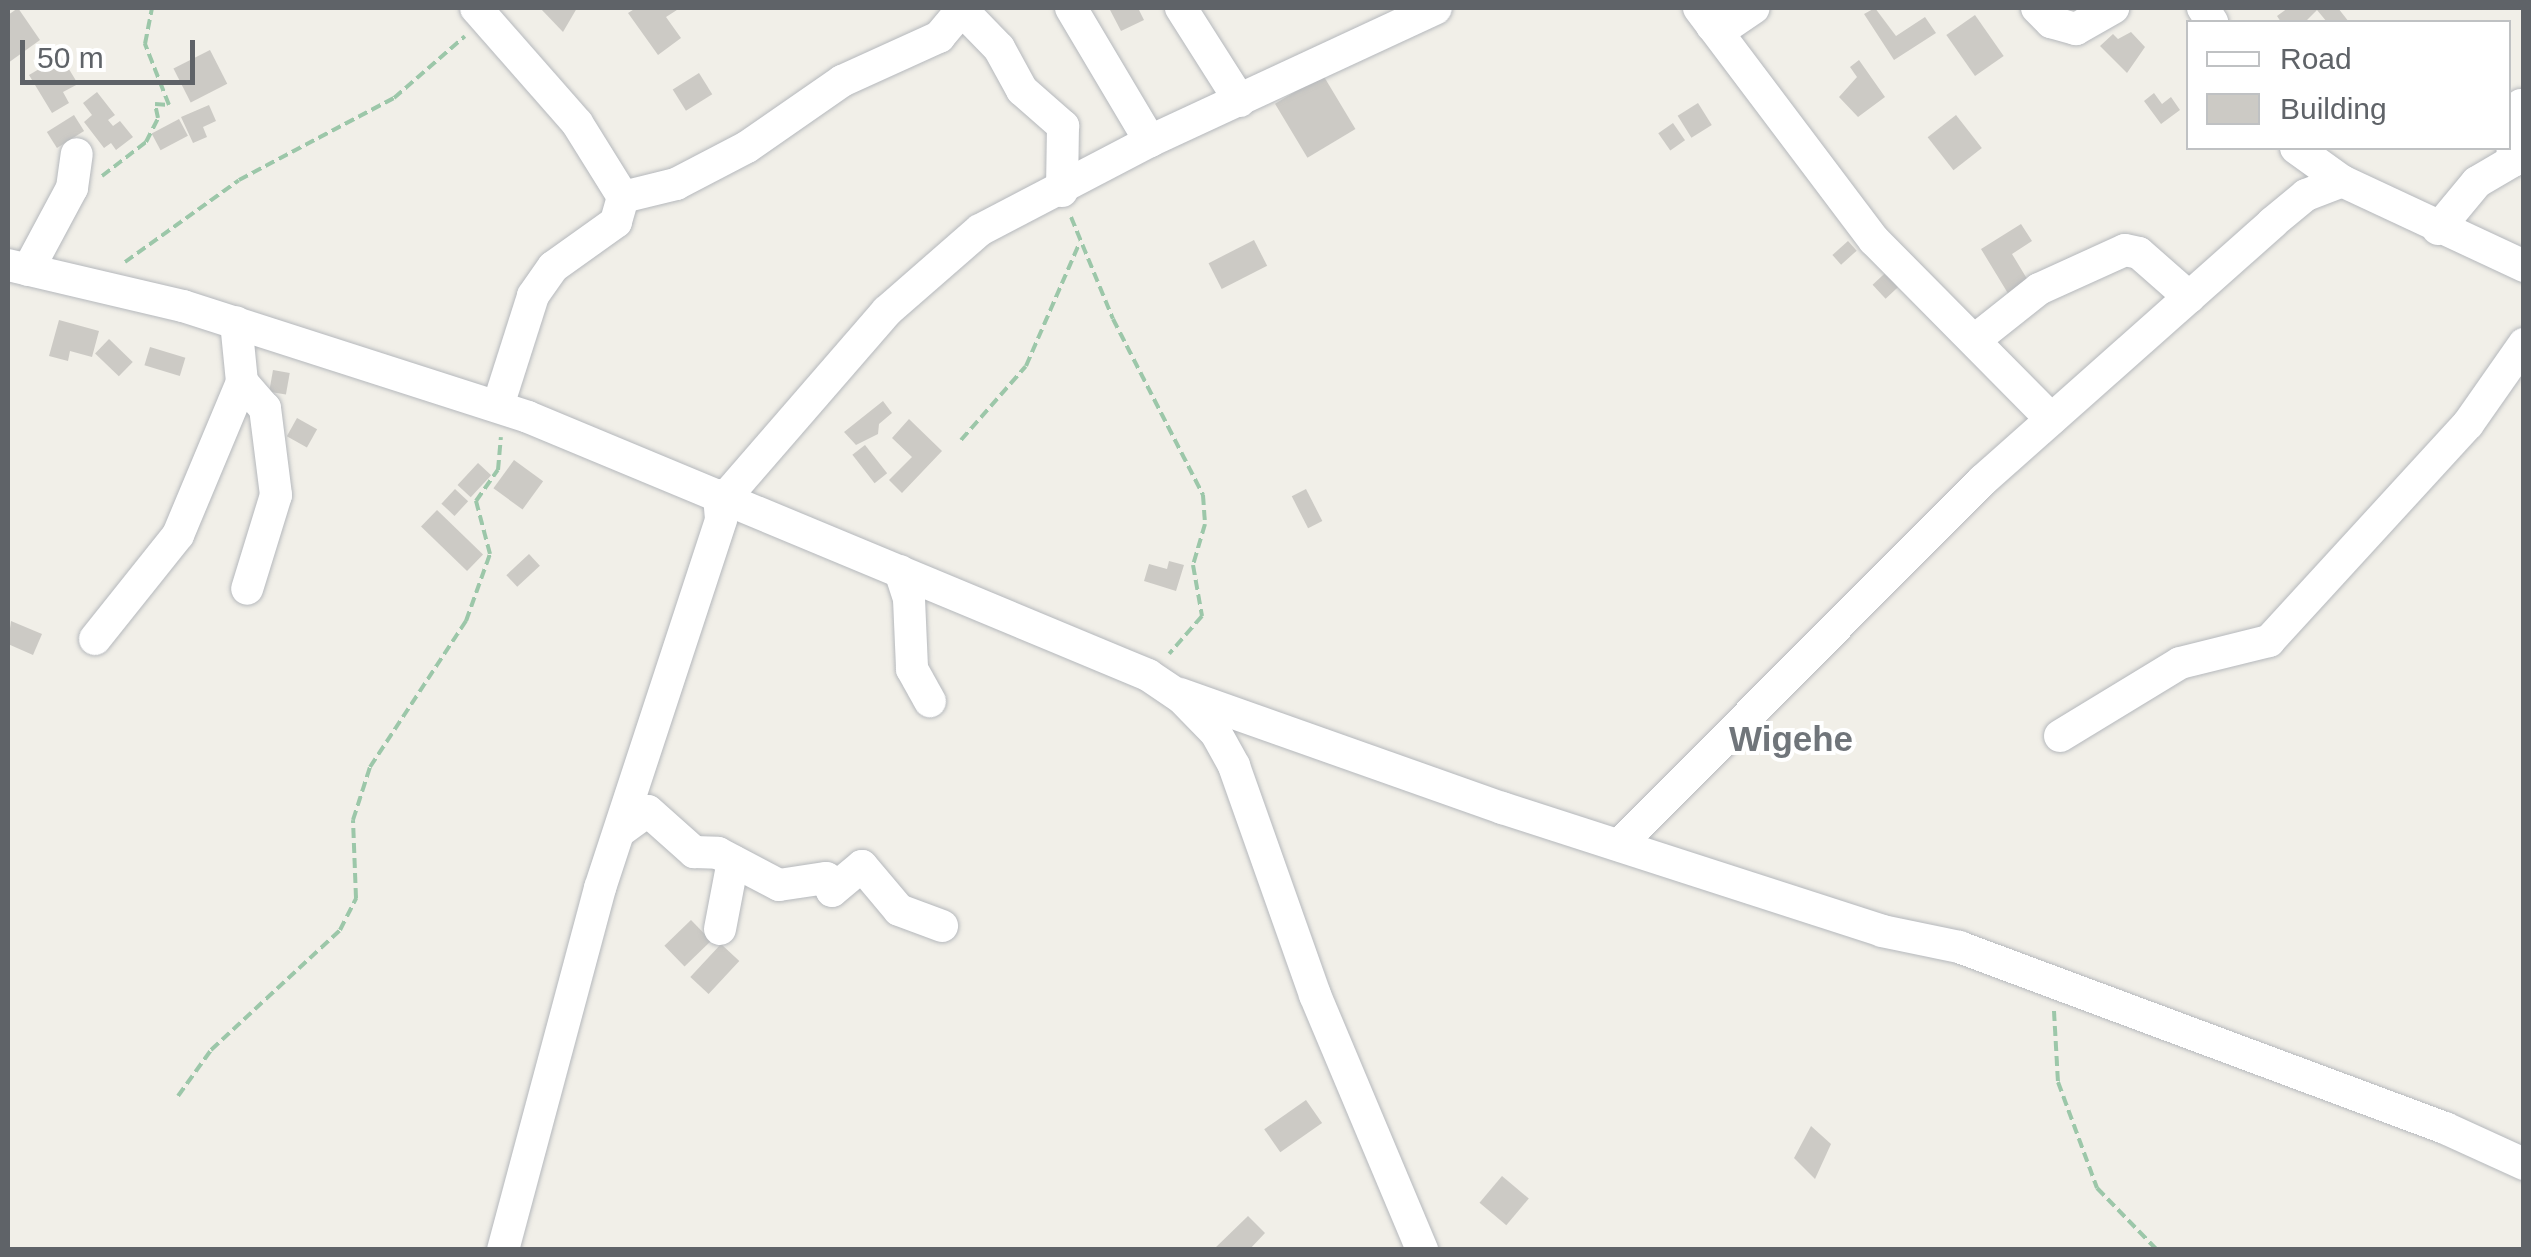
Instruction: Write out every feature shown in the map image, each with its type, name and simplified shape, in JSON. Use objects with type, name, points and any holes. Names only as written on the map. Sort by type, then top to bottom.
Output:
[{"type":"street","points":[[1071,8],[1150,140]]},
{"type":"street","points":[[1181,8],[1240,101]]},
{"type":"street","points":[[503,1250],[553,1050],[720,519],[722,497],[800,406],[934,266],[980,230],[1062,191],[1150,140],[1436,8]]},
{"type":"street","points":[[1706,17],[1727,26],[1754,8]]},
{"type":"street","points":[[2037,8],[2051,22],[2076,29],[2113,8]]},
{"type":"street","points":[[623,197],[676,184],[747,147],[842,81],[938,37],[962,9],[999,48],[1022,90],[1063,126],[1068,144],[1062,191]]},
{"type":"street","points":[[489,14],[576,123],[623,197],[616,222],[553,267],[532,296],[498,406]]},
{"type":"street","points":[[1706,17],[1874,240],[1976,338],[2050,420]]},
{"type":"street","points":[[2438,229],[2478,182],[2513,162],[2511,116],[2521,105]]},
{"type":"street","points":[[2299,150],[2342,181],[2524,266]]},
{"type":"street","points":[[77,154],[65,202],[18,268],[236,322],[498,406],[900,570],[1162,684],[1502,808],[1621,842],[1882,931],[1959,947],[2445,1128],[2524,1164]]},
{"type":"street","points":[[1621,842],[1692,765],[2050,420],[2306,196],[2342,181]]},
{"type":"street","points":[[1976,338],[2039,289],[2126,250],[2139,253],[2189,297]]},
{"type":"street","points":[[95,638],[178,535],[242,382],[236,322]]},
{"type":"street","points":[[2060,736],[2180,663],[2269,641],[2468,424],[2524,344]]},
{"type":"street","points":[[242,382],[265,408],[276,495],[247,589]]},
{"type":"street","points":[[900,570],[909,599],[910,658],[930,702]]},
{"type":"street","points":[[1162,684],[1216,733],[1234,766],[1315,994],[1422,1250]]},
{"type":"street","points":[[620,832],[648,811],[694,852],[733,861],[779,885],[826,878],[832,891],[862,866],[899,910],[942,926]]},
{"type":"street","points":[[720,929],[733,861]]},
{"type":"path","points":[[65,202],[146,142],[158,118],[155,104],[169,105],[145,44],[152,8]]},
{"type":"path","points":[[102,288],[116,270],[209,199],[394,98],[489,14]]},
{"type":"path","points":[[1062,191],[1113,319],[1198,476],[1206,508],[1193,565],[1202,616],[1162,684]]},
{"type":"path","points":[[961,440],[1026,366],[1080,242]]},
{"type":"path","points":[[178,1096],[211,1050],[340,930],[348,914],[359,872],[353,820],[370,767],[466,621],[490,554],[476,502],[498,470],[498,406]]},
{"type":"path","points":[[2048,982],[2058,1082],[2096,1188],[2157,1250]]},
{"type":"building","points":[[18,8],[40,40],[8,63],[8,15]]},
{"type":"building","points":[[540,8],[577,8],[563,32]]},
{"type":"building","points":[[636,8],[680,8],[666,17],[681,38],[658,55],[628,13]]},
{"type":"building","points":[[1109,8],[1138,8],[1144,20],[1121,31]]},
{"type":"building","points":[[1875,8],[1896,36],[1925,17],[1936,33],[1894,60],[1864,14]]},
{"type":"building","points":[[2288,8],[2338,8],[2347,20],[2325,20],[2317,10],[2307,20],[2280,20],[2277,16]]},
{"type":"building","points":[[1975,15],[2004,56],[1975,76],[1946,35]]},
{"type":"building","points":[[2131,32],[2145,47],[2127,73],[2100,46],[2113,34],[2118,39]]},
{"type":"building","points":[[210,50],[227,84],[191,102],[173,69]]},
{"type":"building","points":[[61,56],[78,84],[63,92],[69,103],[52,113],[29,75]]},
{"type":"building","points":[[1859,60],[1885,97],[1858,117],[1839,97],[1857,77],[1850,67]]},
{"type":"building","points":[[699,73],[712,94],[686,111],[673,89]]},
{"type":"building","points":[[1323,75],[1355,129],[1307,158],[1275,104]]},
{"type":"building","points":[[97,92],[115,115],[108,120],[113,126],[120,121],[133,137],[116,150],[111,143],[104,148],[84,122],[92,115],[83,103]]},
{"type":"building","points":[[2154,93],[2162,104],[2171,97],[2180,110],[2161,124],[2144,101]]},
{"type":"building","points":[[1698,103],[1712,125],[1691,138],[1678,116]]},
{"type":"building","points":[[209,105],[216,121],[203,127],[207,137],[193,143],[181,117]]},
{"type":"building","points":[[74,115],[84,131],[57,148],[47,132]]},
{"type":"building","points":[[1956,115],[1982,148],[1953,170],[1928,137]]},
{"type":"building","points":[[179,119],[188,136],[161,150],[152,134]]},
{"type":"building","points":[[1673,123],[1685,140],[1670,151],[1658,133]]},
{"type":"building","points":[[2021,224],[2032,241],[2012,254],[2032,287],[2012,300],[1981,249]]},
{"type":"building","points":[[1254,240],[1267,266],[1222,289],[1209,263]]},
{"type":"building","points":[[1848,241],[1857,251],[1841,265],[1832,255]]},
{"type":"building","points":[[1896,263],[1909,277],[1886,299],[1873,285]]},
{"type":"building","points":[[59,320],[99,331],[92,357],[70,351],[68,361],[49,356]]},
{"type":"building","points":[[109,339],[133,362],[119,376],[95,353]]},
{"type":"building","points":[[150,347],[185,358],[180,376],[144,365]]},
{"type":"building","points":[[273,370],[290,373],[286,395],[269,392]]},
{"type":"building","points":[[883,401],[892,413],[879,424],[878,434],[856,445],[844,432]]},
{"type":"building","points":[[297,418],[317,429],[307,448],[287,436]]},
{"type":"building","points":[[909,419],[942,451],[902,493],[889,480],[912,457],[892,438]]},
{"type":"building","points":[[865,445],[887,473],[875,483],[852,455]]},
{"type":"building","points":[[514,460],[543,481],[523,509],[493,488]]},
{"type":"building","points":[[478,463],[491,475],[471,497],[458,485]]},
{"type":"building","points":[[455,489],[468,501],[455,516],[441,504]]},
{"type":"building","points":[[1306,489],[1322,521],[1308,528],[1292,496]]},
{"type":"building","points":[[437,510],[483,554],[467,571],[421,527]]},
{"type":"building","points":[[529,554],[540,566],[517,587],[506,575]]},
{"type":"building","points":[[1169,561],[1184,565],[1176,591],[1144,581],[1149,564],[1167,569]]},
{"type":"building","points":[[11,621],[42,634],[33,655],[8,644]]},
{"type":"building","points":[[691,920],[711,941],[685,967],[664,946]]},
{"type":"building","points":[[721,944],[739,961],[709,994],[690,977]]},
{"type":"building","points":[[1306,1100],[1322,1123],[1280,1152],[1264,1129]]},
{"type":"building","points":[[1811,1126],[1831,1144],[1815,1179],[1794,1158]]},
{"type":"building","points":[[1502,1176],[1529,1198],[1506,1225],[1480,1203]]},
{"type":"building","points":[[1248,1216],[1265,1233],[1249,1250],[1213,1250]]},
{"type":"district","name":"Wigehe","points":[[1791,739]]}]
